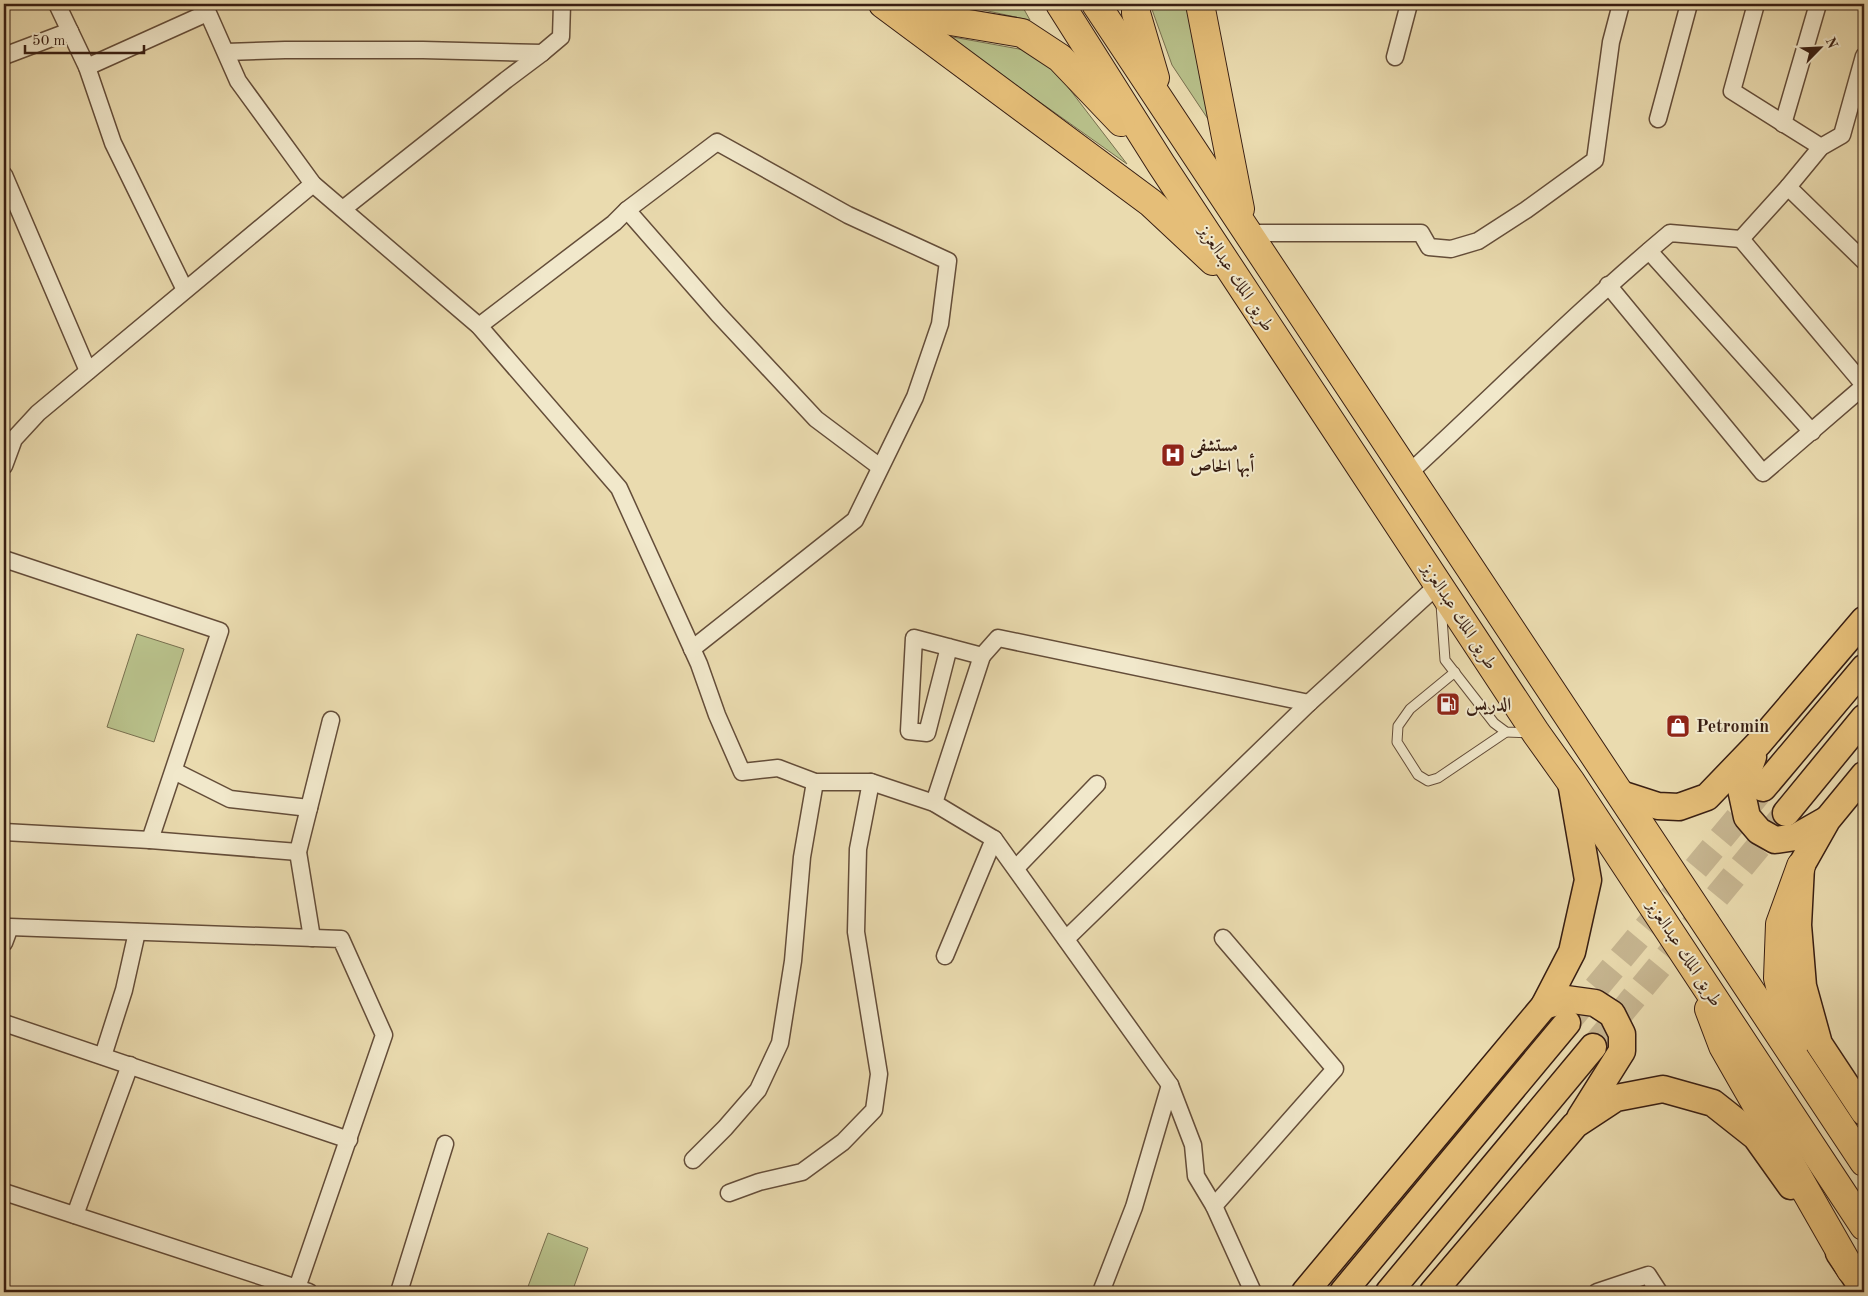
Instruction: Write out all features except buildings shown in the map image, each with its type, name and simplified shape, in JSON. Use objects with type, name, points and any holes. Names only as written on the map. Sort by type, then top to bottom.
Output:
[{"type":"highway","name":"طريق الملك عبدالعزيز","points":[[1060,4],[1161,164],[1864,1226]]},
{"type":"highway","name":"طريق الملك عبدالعزيز","points":[[1096,4],[1864,1162]]},
{"type":"highway","points":[[1136,4],[1136,13],[1163,106]]},
{"type":"highway","points":[[1200,4],[1235,189],[1246,229]]},
{"type":"highway","points":[[888,8],[1022,33],[1060,58],[1161,164]]},
{"type":"highway","points":[[888,8],[1151,203],[1246,292]]},
{"type":"highway","points":[[1801,866],[1780,924],[1778,978],[1791,1032],[1841,1126]]},
{"type":"highway","points":[[1693,965],[1723,1046],[1858,1280]]},
{"type":"main road","points":[[1621,794],[1658,806],[1679,807],[1707,797],[1758,744],[1864,620]]},
{"type":"main road","points":[[1763,788],[1864,668]]},
{"type":"main road","points":[[1786,813],[1864,718]]},
{"type":"main road","points":[[1758,744],[1741,789],[1747,817],[1759,831],[1775,840],[1796,837],[1827,820]]},
{"type":"main road","points":[[1864,775],[1827,820],[1801,866],[1798,925],[1803,986],[1819,1044],[1864,1112]]},
{"type":"main road","points":[[1305,1292],[1544,1006],[1572,952],[1588,880],[1571,782]]},
{"type":"main road","points":[[1433,1292],[1575,1125],[1622,1051],[1622,1034],[1612,1014],[1595,1003],[1566,999],[1544,1006]]},
{"type":"main road","points":[[1343,1292],[1567,1023]]},
{"type":"main road","points":[[1388,1292],[1593,1047]]},
{"type":"main road","points":[[1575,1125],[1616,1098],[1663,1089],[1713,1103],[1756,1137],[1858,1280]]},
{"type":"street","points":[[57,4],[87,67],[113,143],[185,290]]},
{"type":"street","points":[[343,208],[561,37],[562,4]]},
{"type":"street","points":[[1395,57],[1409,4]]},
{"type":"street","points":[[1246,229],[1421,233],[1430,247],[1451,248],[1478,241],[1526,210],[1595,160],[1611,42],[1621,4]]},
{"type":"street","points":[[1658,119],[1689,4]]},
{"type":"street","points":[[1756,4],[1732,91],[1821,147]]},
{"type":"street","points":[[1783,124],[1818,4]]},
{"type":"street","points":[[87,67],[206,8],[238,81],[313,184],[479,326],[619,488],[692,649],[742,772],[778,768],[815,782],[871,782],[934,803],[994,839],[1170,1085],[1193,1144],[1196,1176],[1214,1206],[1253,1292]]},
{"type":"street","points":[[4,56],[70,31]]},
{"type":"street","points":[[226,52],[423,50],[542,53]]},
{"type":"street","points":[[1742,239],[1821,147],[1842,135],[1864,56]]},
{"type":"street","points":[[479,326],[717,142],[848,215],[948,261],[940,324],[915,397],[855,520],[692,649]]},
{"type":"street","points":[[4,175],[88,371]]},
{"type":"street","points":[[4,466],[9,437],[313,184]]},
{"type":"street","points":[[1788,187],[1864,261]]},
{"type":"street","points":[[627,210],[712,308],[816,419],[880,467]]},
{"type":"street","points":[[1408,473],[1505,384],[1608,285],[1670,233],[1742,239],[1864,386],[1763,473],[1608,285]]},
{"type":"street","points":[[1649,250],[1812,432]]},
{"type":"street","points":[[4,559],[220,631],[150,840]]},
{"type":"street","points":[[1066,940],[1309,704],[1439,584]]},
{"type":"street","points":[[949,647],[927,733],[909,731],[914,638],[949,647],[982,656]]},
{"type":"street","points":[[934,803],[982,656],[998,638],[1309,704]]},
{"type":"street","points":[[312,938],[298,852],[331,720]]},
{"type":"street","points":[[174,771],[230,799],[308,808]]},
{"type":"street","points":[[692,1160],[725,1128],[758,1090],[780,1043],[793,961],[802,857],[815,782]]},
{"type":"street","points":[[729,1193],[760,1182],[802,1172],[843,1142],[874,1110],[879,1074],[856,932],[858,849],[871,782]]},
{"type":"street","points":[[1016,868],[1097,784]]},
{"type":"street","points":[[4,832],[150,840],[298,852]]},
{"type":"street","points":[[945,956],[994,839]]},
{"type":"street","points":[[4,943],[10,927],[341,939],[384,1035],[349,1140],[303,1290],[4,1192]]},
{"type":"street","points":[[103,1056],[124,990],[137,932]]},
{"type":"street","points":[[1214,1206],[1335,1069],[1223,938]]},
{"type":"street","points":[[4,1023],[349,1140]]},
{"type":"street","points":[[75,1216],[130,1065]]},
{"type":"street","points":[[1101,1292],[1134,1207],[1170,1085]]},
{"type":"street","points":[[399,1292],[446,1144]]},
{"type":"street","points":[[1597,1292],[1648,1275],[1660,1292]]},
{"type":"lane","points":[[1439,584],[1445,660],[1494,723],[1506,732],[1536,733]]},
{"type":"lane","points":[[1455,672],[1410,709],[1398,726],[1397,742],[1418,775],[1428,781],[1438,778],[1506,732]]},
{"type":"green space","points":[[956,4],[1021,4],[1030,20],[1029,20]]},
{"type":"green space","points":[[1150,4],[1193,4],[1214,128],[1172,65]]},
{"type":"green space","points":[[947,36],[1030,51],[1051,65],[1127,164]]},
{"type":"green space","points":[[137,634],[184,649],[154,742],[107,727]]},
{"type":"green space","points":[[548,1233],[588,1248],[572,1292],[526,1292]]},
{"type":"tunnel","points":[[1571,1018],[1758,794]]},
{"type":"tunnel","points":[[1593,1047],[1786,813]]},
{"type":"place","name":"مستشفى أبها الخاص","points":[[1173,455]]},
{"type":"place","name":"الدريس","points":[[1448,704]]},
{"type":"place","name":"Petromin","points":[[1678,726]]}]
